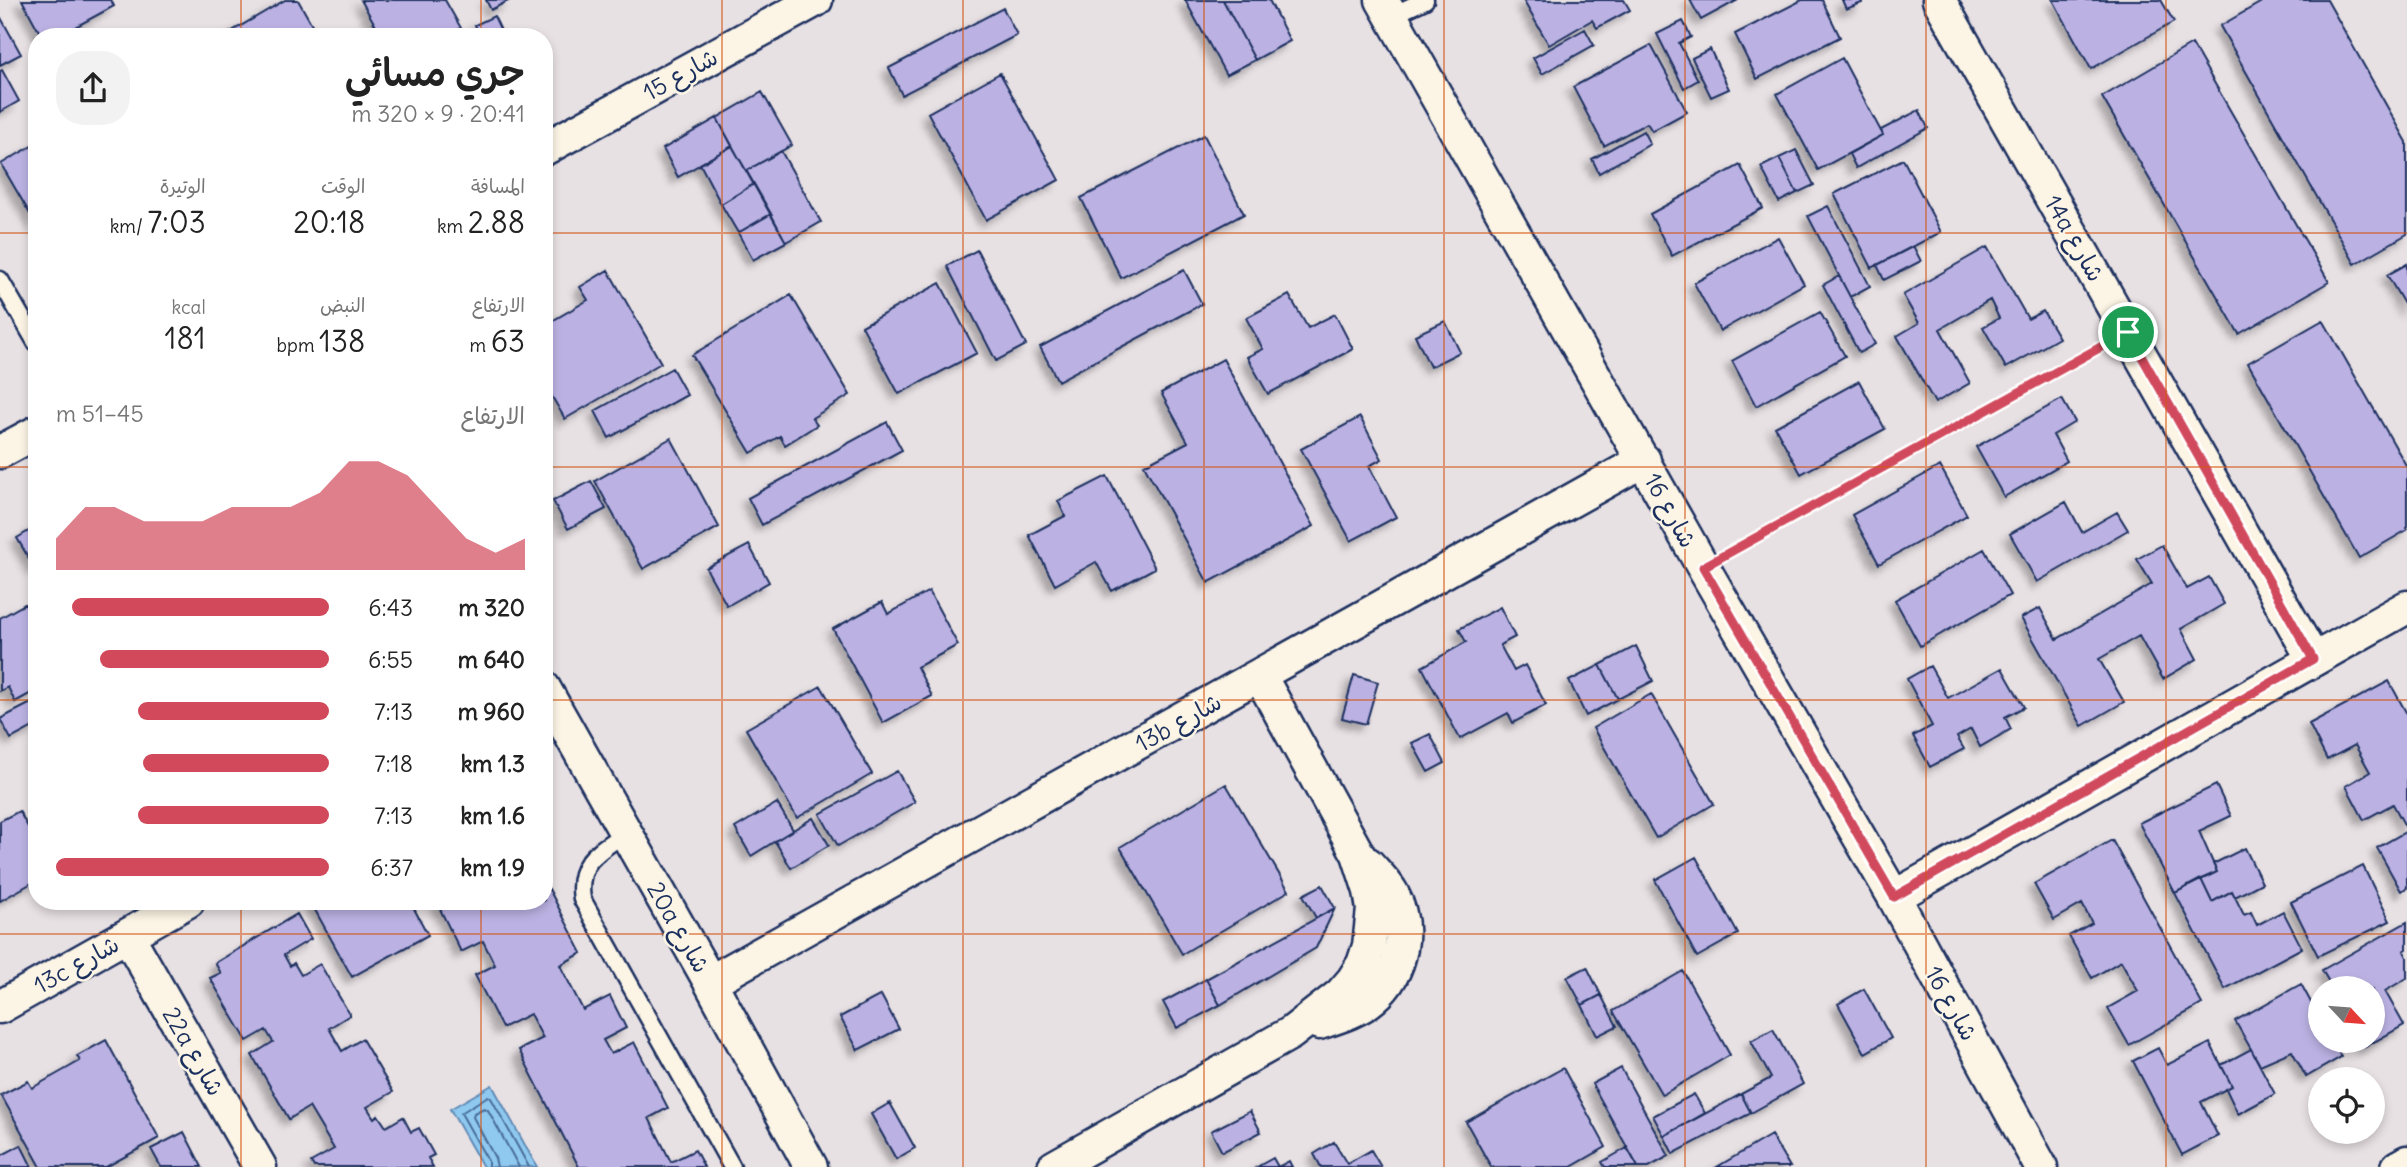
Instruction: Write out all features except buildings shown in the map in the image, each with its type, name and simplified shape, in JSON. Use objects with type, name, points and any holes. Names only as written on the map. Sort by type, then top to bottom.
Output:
[{"type":"street","name":"شارع 15","points":[[553,144],[816,0]]},
{"type":"street","name":"14a شارع","points":[[1939,0],[2313,659]]},
{"type":"street","name":"شارع 16","points":[[1387,8],[1703,567],[1894,897],[2041,1167]]},
{"type":"street","points":[[0,452],[28,437]]},
{"type":"street","name":"13b شارع","points":[[710,982],[1644,460]]},
{"type":"street","points":[[1894,897],[2407,607]]},
{"type":"street","points":[[1054,1167],[1291,1032],[1341,994],[1353,980],[1366,955],[1373,928],[1373,909],[1359,854],[1260,676]]},
{"type":"street","name":"20a شارع","points":[[553,706],[710,982],[811,1167]]},
{"type":"street","name":"13c شارع","points":[[0,1007],[173,910]]},
{"type":"street","name":"22a شارع","points":[[128,936],[260,1167]]},
{"type":"street","points":[[2398,1167],[2407,1162]]},
{"type":"lane","points":[[1387,8],[1425,0]]},
{"type":"lane","points":[[0,280],[28,328]]},
{"type":"lane","points":[[625,833],[596,853],[588,863],[582,874],[582,899],[732,1167]]},
{"type":"path","points":[[1703,567],[2128,332]]},
{"type":"water","points":[[492,1085],[537,1167],[483,1167],[450,1109]]},
{"type":"route","points":[[2128,332],[2313,659],[1894,897],[1703,567],[2128,332]]}]
